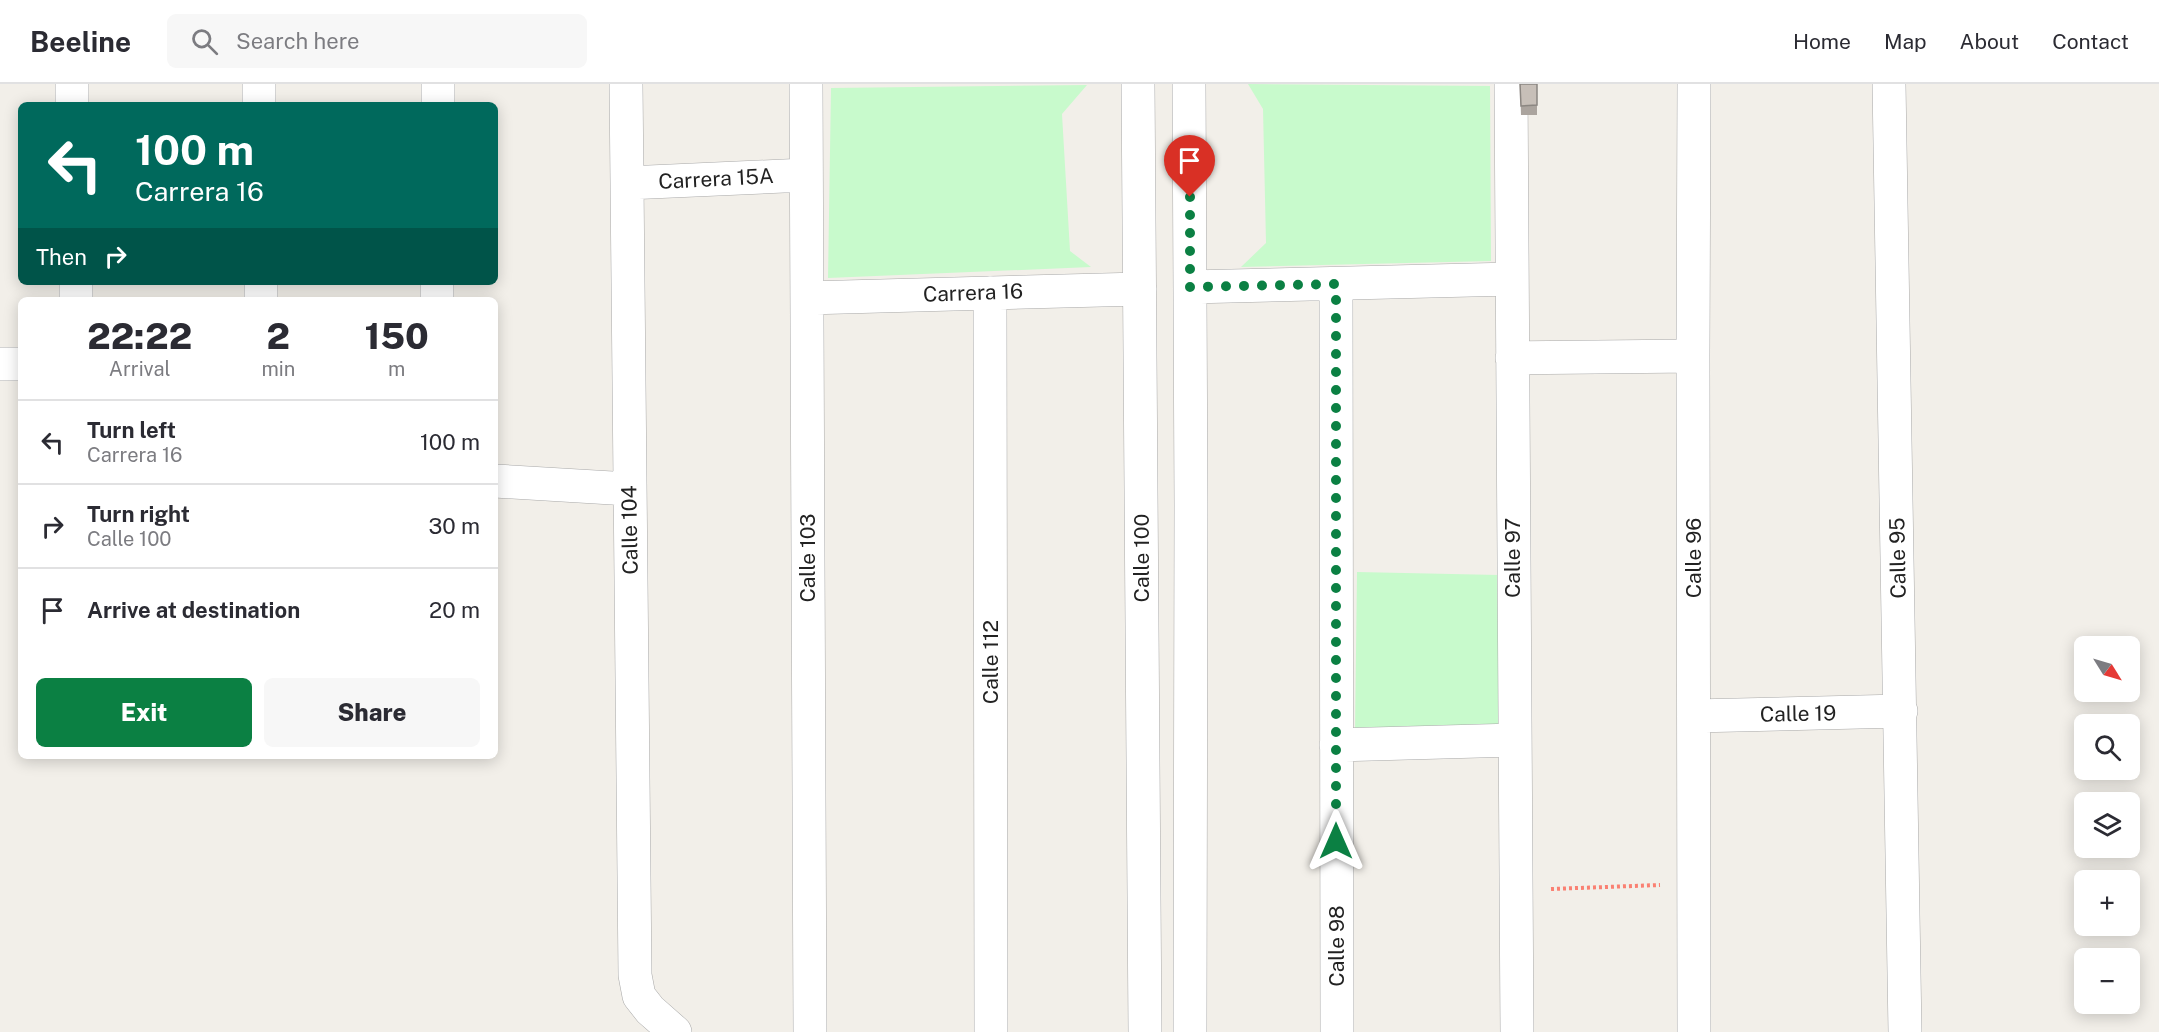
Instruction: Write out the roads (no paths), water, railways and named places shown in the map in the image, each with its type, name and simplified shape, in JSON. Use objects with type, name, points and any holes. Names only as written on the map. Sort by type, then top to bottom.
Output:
[{"type":"street","points":[[72,84],[72,102]]},
{"type":"street","points":[[259,84],[259,102]]},
{"type":"street","points":[[438,84],[438,102]]},
{"type":"street","name":"Calle 104","points":[[626,84],[635,975],[639,996],[650,1010],[675,1032]]},
{"type":"street","name":"Calle 103","points":[[806,84],[810,1032]]},
{"type":"street","name":"Calle 100","points":[[1138,84],[1145,1032]]},
{"type":"street","points":[[1189,84],[1190,1032]]},
{"type":"street","name":"Calle 97","points":[[1511,84],[1517,1032]]},
{"type":"street","name":"Calle 96","points":[[1694,84],[1694,1032]]},
{"type":"street","name":"Calle 95","points":[[1889,84],[1905,1032]]},
{"type":"street","name":"Carrera 15A","points":[[627,183],[806,175]]},
{"type":"street","points":[[1190,287],[1512,279]]},
{"type":"street","name":"Calle 98","points":[[1336,284],[1337,1032]]},
{"type":"street","name":"Carrera 16","points":[[807,298],[1140,289]]},
{"type":"street","name":"Calle 112","points":[[990,293],[991,1032]]},
{"type":"street","points":[[1512,358],[1693,356]]},
{"type":"street","points":[[0,364],[18,364]]},
{"type":"street","points":[[498,482],[629,489]]},
{"type":"street","name":"Calle 19","points":[[1694,716],[1901,711]]},
{"type":"street","points":[[1336,746],[1515,740]]}]
